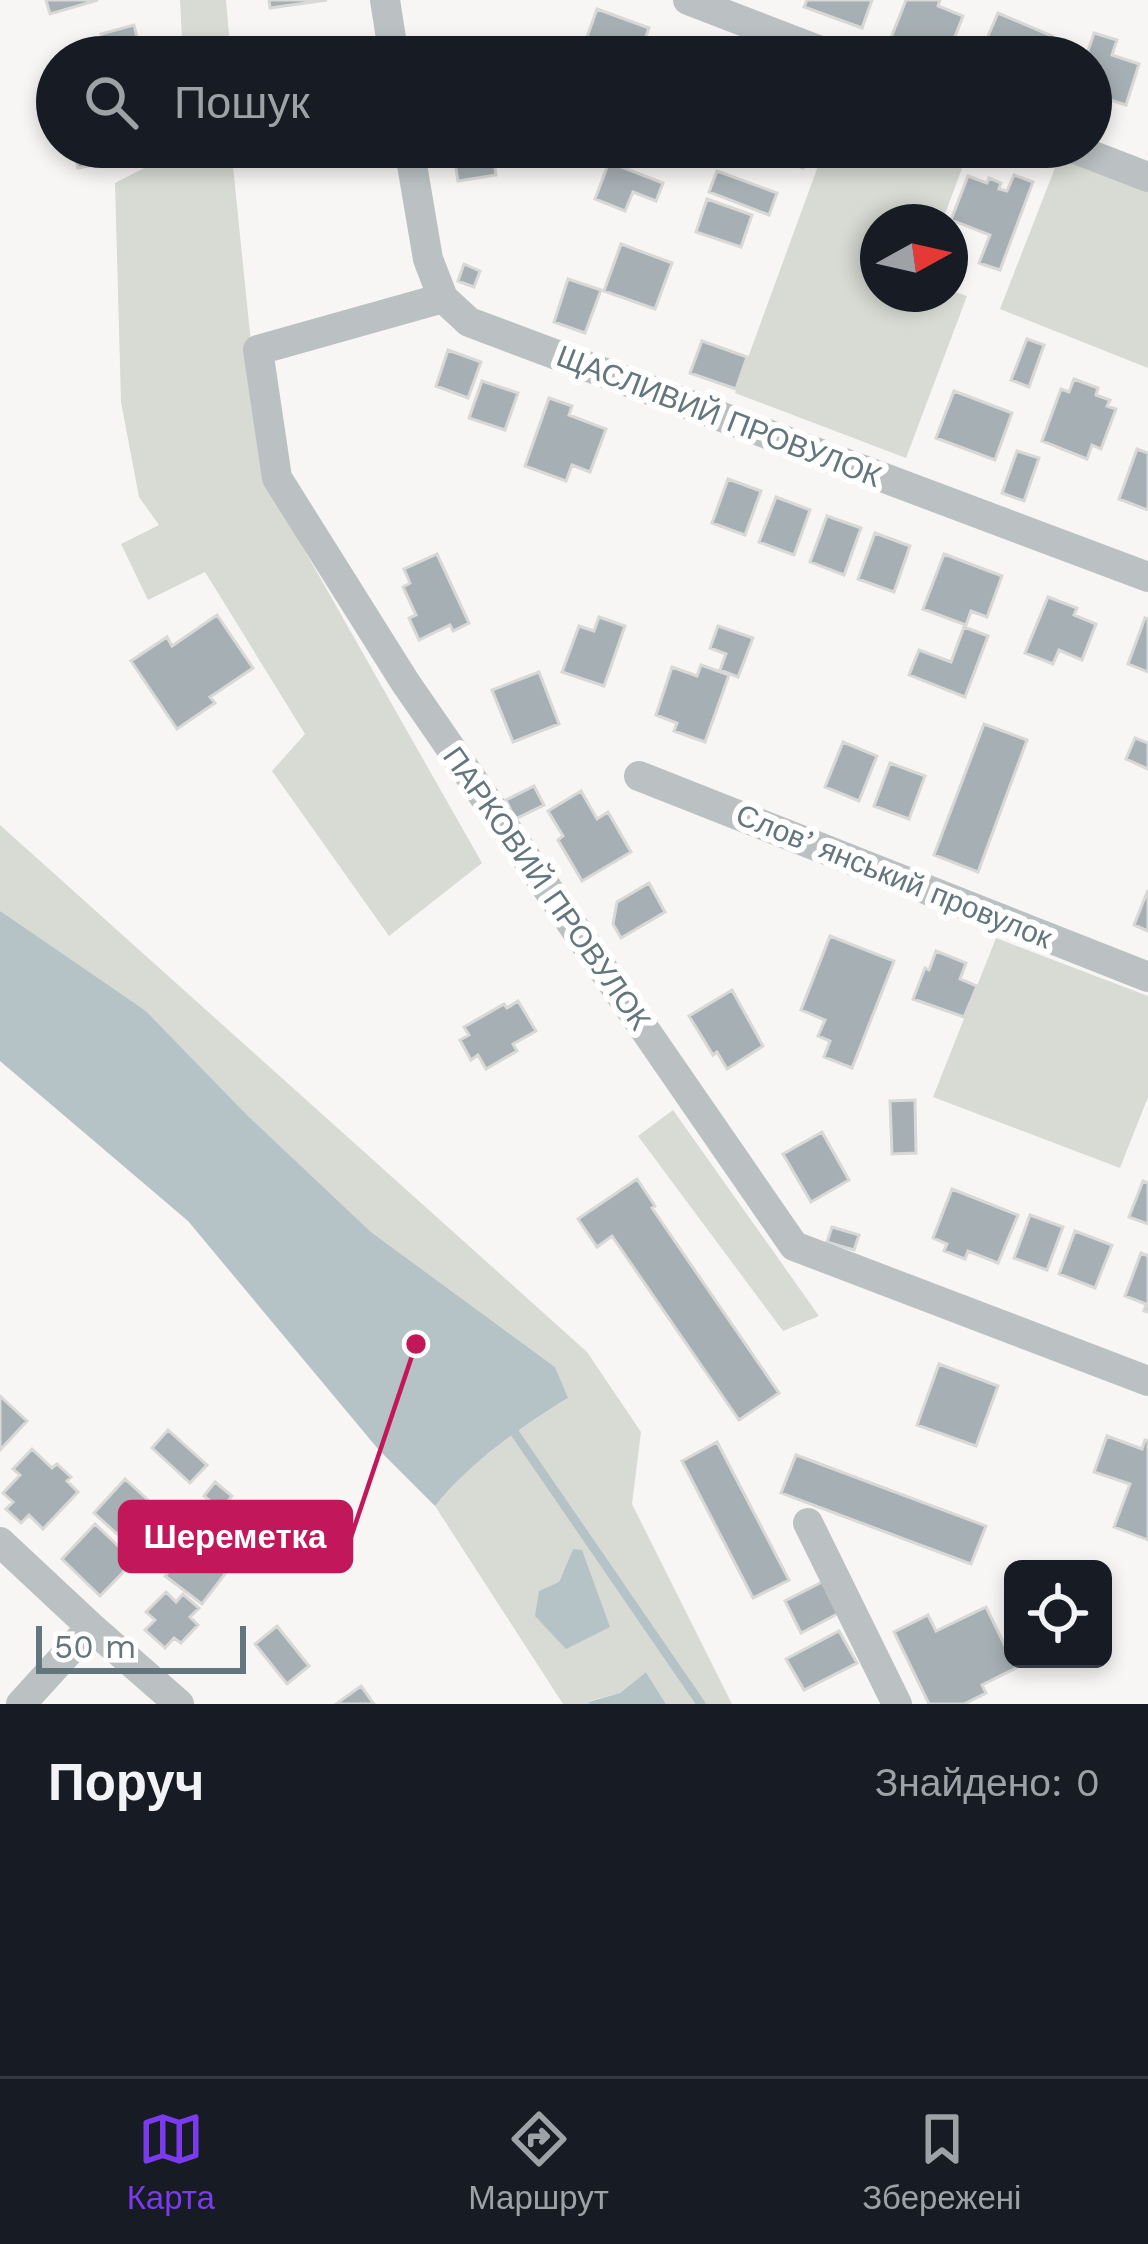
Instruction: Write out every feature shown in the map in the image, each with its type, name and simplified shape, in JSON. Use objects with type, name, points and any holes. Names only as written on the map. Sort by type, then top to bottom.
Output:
[{"type":"street","points":[[385,0],[391,36]]},
{"type":"street","points":[[688,0],[781,36]]},
{"type":"street","points":[[1112,163],[1148,177]]},
{"type":"street","points":[[413,168],[428,259],[443,298]]},
{"type":"street","name":"ЩАСЛИВИЙ ПРОВУЛОК","points":[[443,298],[470,322],[1148,577]]},
{"type":"street","name":"ПАРКОВИЙ ПРОВУЛОК","points":[[443,298],[258,350],[277,478],[405,682],[794,1246],[1148,1381]]},
{"type":"street","name":"Словʼянський провулок","points":[[639,776],[1148,977]]},
{"type":"street","points":[[808,1523],[897,1704]]},
{"type":"street","points":[[0,1542],[179,1704]]},
{"type":"street","points":[[21,1704],[91,1628]]},
{"type":"shaded area","points":[[180,0],[226,0],[229,36],[182,36]]},
{"type":"shaded area","points":[[144,168],[233,168],[255,382],[280,507],[482,863],[389,936],[272,771],[305,734],[205,572],[148,600],[121,544],[159,525],[139,497],[121,402],[115,183]]},
{"type":"shaded area","points":[[817,168],[962,168],[949,204],[860,204],[860,312],[961,312],[906,458],[735,393]]},
{"type":"shaded area","points":[[1055,168],[1096,168],[1148,187],[1148,368],[1000,309]]},
{"type":"shaded area","points":[[0,825],[587,1352],[641,1432],[632,1504],[732,1704],[666,1704],[646,1672],[620,1693],[590,1704],[563,1704],[435,1506],[496,1447],[567,1399],[555,1367],[371,1232],[146,1011],[0,911]],"holes":[[[573,1549],[566,1649],[559,1582]]]},
{"type":"shaded area","points":[[0,911],[146,1011],[371,1232],[555,1367],[568,1398],[497,1447],[435,1506],[378,1449],[188,1221],[0,1061]]},
{"type":"shaded area","points":[[996,938],[1148,996],[1148,1097],[1120,1168],[933,1097]]},
{"type":"shaded area","points":[[673,1110],[819,1316],[783,1331],[638,1136]]},
{"type":"shaded area","points":[[573,1549],[582,1550],[610,1627],[566,1649],[535,1616],[539,1591],[559,1582]]},
{"type":"shaded area","points":[[646,1672],[666,1704],[588,1702],[620,1693]]},
{"type":"building","points":[[46,0],[98,0],[50,14]]},
{"type":"building","points":[[269,0],[327,0],[270,8]]},
{"type":"building","points":[[807,0],[872,0],[862,28],[804,7]]},
{"type":"building","points":[[906,0],[940,0],[938,6],[963,16],[955,36],[892,36]]},
{"type":"building","points":[[597,9],[649,28],[646,36],[587,36]]},
{"type":"building","points":[[998,13],[1052,36],[988,36]]},
{"type":"building","points":[[134,25],[137,36],[101,36]]},
{"type":"building","points":[[1112,55],[1139,64],[1126,105],[1112,101]]},
{"type":"building","points":[[456,168],[495,168],[496,175],[458,181]]},
{"type":"building","points":[[607,168],[624,168],[663,183],[656,201],[633,192],[625,211],[595,199]]},
{"type":"building","points":[[717,171],[777,193],[769,215],[709,192]]},
{"type":"building","points":[[1014,175],[1033,182],[1000,270],[979,263],[990,235],[968,227],[968,204],[957,204],[968,176],[987,183],[989,178],[1007,191]]},
{"type":"building","points":[[707,199],[752,215],[741,247],[696,232]]},
{"type":"building","points":[[621,244],[672,263],[655,309],[604,291]]},
{"type":"building","points":[[464,264],[480,271],[474,287],[458,281]]},
{"type":"building","points":[[568,279],[601,290],[585,333],[554,322]]},
{"type":"building","points":[[1027,339],[1044,345],[1029,387],[1011,380]]},
{"type":"building","points":[[702,341],[747,357],[736,389],[690,373]]},
{"type":"building","points":[[448,350],[481,362],[468,398],[436,386]]},
{"type":"building","points":[[1074,379],[1098,388],[1096,395],[1110,400],[1107,406],[1116,409],[1101,449],[1092,445],[1087,459],[1042,441],[1061,389],[1069,392]]},
{"type":"building","points":[[482,381],[518,393],[505,430],[469,418]]},
{"type":"building","points":[[954,391],[1012,413],[995,460],[936,438]]},
{"type":"building","points":[[549,398],[572,406],[569,415],[606,429],[590,472],[572,465],[566,481],[525,466]]},
{"type":"building","points":[[1137,449],[1148,453],[1148,510],[1119,499]]},
{"type":"building","points":[[1017,451],[1039,458],[1024,501],[1002,493]]},
{"type":"building","points":[[728,479],[761,491],[745,535],[712,523]]},
{"type":"building","points":[[776,497],[810,510],[794,555],[759,542]]},
{"type":"building","points":[[827,516],[861,528],[844,575],[810,562]]},
{"type":"building","points":[[875,533],[910,546],[894,592],[858,579]]},
{"type":"building","points":[[437,554],[469,623],[453,631],[450,625],[419,640],[409,618],[416,615],[403,587],[410,583],[404,569]]},
{"type":"building","points":[[944,554],[1002,576],[987,617],[971,611],[966,625],[923,609]]},
{"type":"building","points":[[1048,597],[1077,608],[1074,615],[1096,624],[1082,660],[1059,650],[1053,664],[1025,653]]},
{"type":"building","points":[[217,615],[253,668],[210,697],[215,703],[177,729],[131,661],[167,637],[172,646]]},
{"type":"building","points":[[599,617],[625,626],[604,686],[562,672],[579,626],[594,631]]},
{"type":"building","points":[[1148,619],[1148,672],[1128,664]]},
{"type":"building","points":[[718,626],[753,638],[738,677],[720,670],[726,654],[710,648]]},
{"type":"building","points":[[964,627],[988,636],[965,697],[909,675],[919,650],[951,662]]},
{"type":"building","points":[[701,665],[729,675],[705,742],[674,731],[677,723],[656,715],[672,667],[697,676]]},
{"type":"building","points":[[539,672],[559,724],[513,742],[492,690]]},
{"type":"building","points":[[984,724],[1027,740],[978,872],[934,855]]},
{"type":"building","points":[[1135,738],[1148,743],[1148,769],[1126,759]]},
{"type":"building","points":[[843,742],[877,756],[859,801],[825,787]]},
{"type":"building","points":[[890,763],[925,776],[909,819],[874,806]]},
{"type":"building","points":[[534,786],[544,805],[515,819],[506,800]]},
{"type":"building","points":[[581,791],[597,819],[608,812],[631,852],[582,881],[558,840],[563,836],[548,811]]},
{"type":"building","points":[[649,883],[665,912],[621,938],[613,924],[617,902]]},
{"type":"building","points":[[1148,890],[1148,931],[1134,925]]},
{"type":"building","points":[[830,936],[894,961],[852,1068],[824,1057],[830,1041],[818,1036],[825,1020],[801,1010]]},
{"type":"building","points":[[936,951],[966,963],[960,979],[977,986],[964,1017],[913,999]]},
{"type":"building","points":[[732,990],[763,1046],[727,1069],[689,1016]]},
{"type":"building","points":[[518,1001],[536,1031],[513,1044],[517,1051],[486,1069],[478,1055],[471,1060],[460,1040],[469,1035],[464,1027]]},
{"type":"building","points":[[915,1100],[916,1153],[892,1154],[890,1101]]},
{"type":"building","points":[[822,1132],[849,1180],[811,1202],[783,1154]]},
{"type":"building","points":[[637,1179],[779,1393],[739,1420],[612,1236],[597,1247],[578,1219]]},
{"type":"building","points":[[1143,1181],[1148,1183],[1148,1224],[1129,1217]]},
{"type":"building","points":[[952,1189],[1018,1215],[998,1263],[968,1251],[965,1259],[944,1251],[947,1244],[933,1238]]},
{"type":"building","points":[[1030,1215],[1063,1227],[1047,1270],[1014,1258]]},
{"type":"building","points":[[832,1227],[859,1235],[854,1250],[827,1242]]},
{"type":"building","points":[[1075,1231],[1112,1245],[1095,1288],[1059,1274]]},
{"type":"building","points":[[1141,1253],[1148,1256],[1148,1312],[1144,1311],[1146,1304],[1125,1296]]},
{"type":"building","points":[[939,1364],[998,1386],[976,1446],[917,1425]]},
{"type":"building","points":[[0,1396],[27,1421],[0,1450]]},
{"type":"building","points":[[168,1430],[207,1465],[190,1483],[152,1448]]},
{"type":"building","points":[[1107,1436],[1142,1449],[1148,1441],[1148,1540],[1114,1527],[1130,1484],[1094,1472]]},
{"type":"building","points":[[717,1442],[789,1580],[753,1598],[682,1461]]},
{"type":"building","points":[[32,1449],[52,1468],[57,1464],[71,1477],[67,1481],[78,1492],[43,1529],[29,1515],[21,1523],[6,1509],[13,1502],[3,1493],[20,1475],[13,1469]]},
{"type":"building","points":[[796,1455],[986,1526],[971,1564],[781,1493]]},
{"type":"building","points":[[125,1479],[148,1500],[117,1534],[94,1513]]},
{"type":"building","points":[[215,1482],[232,1496],[221,1510],[204,1496]]},
{"type":"building","points":[[95,1524],[134,1561],[100,1596],[62,1559]]},
{"type":"building","points":[[192,1542],[228,1570],[202,1604],[165,1576]]},
{"type":"building","points":[[824,1581],[841,1612],[801,1633],[785,1601]]},
{"type":"building","points":[[166,1592],[176,1602],[183,1594],[199,1608],[190,1617],[198,1625],[181,1643],[174,1638],[165,1648],[145,1630],[155,1620],[146,1612]]},
{"type":"building","points":[[986,1607],[1004,1644],[1004,1668],[1016,1668],[982,1685],[986,1693],[964,1704],[929,1704],[894,1632],[928,1615],[936,1631]]},
{"type":"building","points":[[277,1626],[309,1666],[287,1684],[255,1644]]},
{"type":"building","points":[[839,1631],[857,1663],[804,1690],[786,1659]]},
{"type":"building","points":[[361,1686],[374,1704],[336,1704]]},
{"type":"waterway","points":[[510,1426],[701,1704]]},
{"type":"place","name":"Шереметка","points":[[416,1344]]}]
